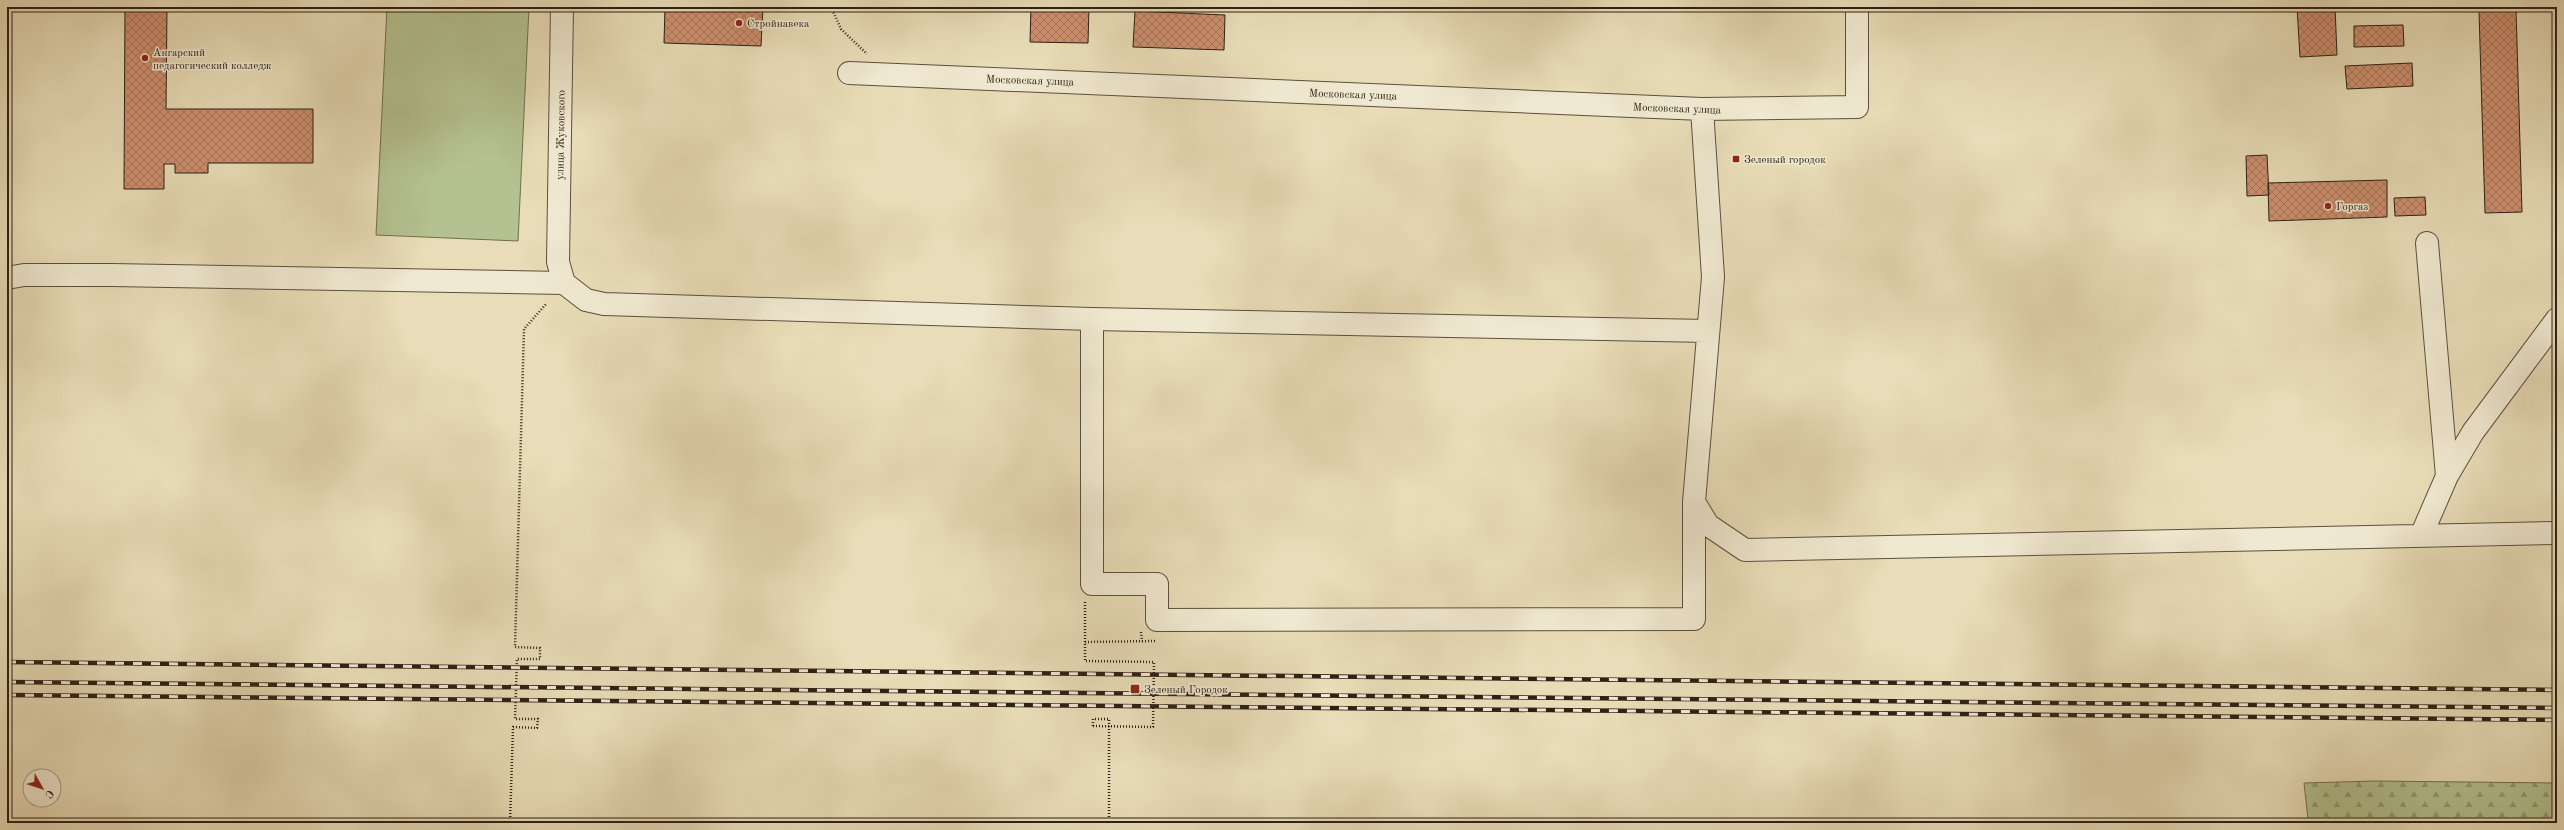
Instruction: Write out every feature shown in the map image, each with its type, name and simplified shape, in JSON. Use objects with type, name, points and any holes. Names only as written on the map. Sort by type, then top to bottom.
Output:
[{"type":"street","name":"улица Жуковского","points":[[562,7],[558,262],[564,283]]},
{"type":"street","name":"Московская улица","points":[[850,73],[1702,109],[1857,107],[1858,7]]},
{"type":"street","points":[[1092,319],[1092,584],[1157,584],[1157,620],[1694,619],[1694,502],[1713,278],[1702,109]]},
{"type":"street","points":[[2427,243],[2447,476]]},
{"type":"street","points":[[7,278],[24,275],[111,275],[564,283],[586,300],[604,304],[1092,319],[1708,331]]},
{"type":"street","points":[[2421,536],[2447,476],[2473,432],[2557,319]]},
{"type":"street","points":[[1694,502],[1708,525],[1745,550],[2557,533]]},
{"type":"path","points":[[830,7],[841,29],[887,74]]},
{"type":"path","points":[[510,823],[513,727],[538,728],[538,719],[515,719],[517,659],[540,659],[540,648],[515,647],[524,328],[564,283]]},
{"type":"path","points":[[1085,595],[1085,662],[1154,662],[1153,727],[1093,726],[1093,719],[1109,719],[1109,823]]},
{"type":"path","points":[[1085,642],[1158,641],[1157,620]]},
{"type":"green space","points":[[387,7],[529,7],[518,241],[376,235]]},
{"type":"green space","points":[[2375,781],[2557,783],[2557,823],[2366,823],[2308,819],[2304,783]]},
{"type":"building","name":"Ангарский педагогический колледж","points":[[125,7],[167,7],[166,109],[313,109],[313,163],[208,163],[208,173],[175,173],[175,164],[164,164],[164,189],[124,189]]},
{"type":"building","points":[[665,7],[763,7],[761,46],[664,43]]},
{"type":"building","points":[[1031,7],[1089,7],[1088,43],[1030,42]]},
{"type":"building","points":[[2297,7],[2335,7],[2337,55],[2300,57]]},
{"type":"building","points":[[2516,9],[2522,212],[2485,213],[2479,11]]},
{"type":"building","points":[[1135,11],[1225,15],[1224,50],[1133,47]]},
{"type":"building","points":[[2403,25],[2404,46],[2354,47],[2354,26]]},
{"type":"building","points":[[2412,63],[2413,86],[2347,89],[2345,66]]},
{"type":"building","points":[[2267,155],[2269,195],[2247,196],[2246,156]]},
{"type":"building","name":"Горгаз","points":[[2387,180],[2387,217],[2269,221],[2268,183]]},
{"type":"building","points":[[2425,197],[2426,215],[2395,216],[2394,198]]},
{"type":"railway","points":[[7,662],[2557,690]]},
{"type":"railway","points":[[7,682],[2557,708]]},
{"type":"railway","points":[[7,695],[2557,720]]},
{"type":"place","name":"Стройнавека","points":[[739,23]]},
{"type":"place","name":"Ангарский педагогический колледж","points":[[145,58]]},
{"type":"place","name":"Зеленый городок","points":[[1736,159]]},
{"type":"place","name":"Горгаз","points":[[2328,206]]},
{"type":"place","name":"Зеленый Городок","points":[[1135,689]]}]
